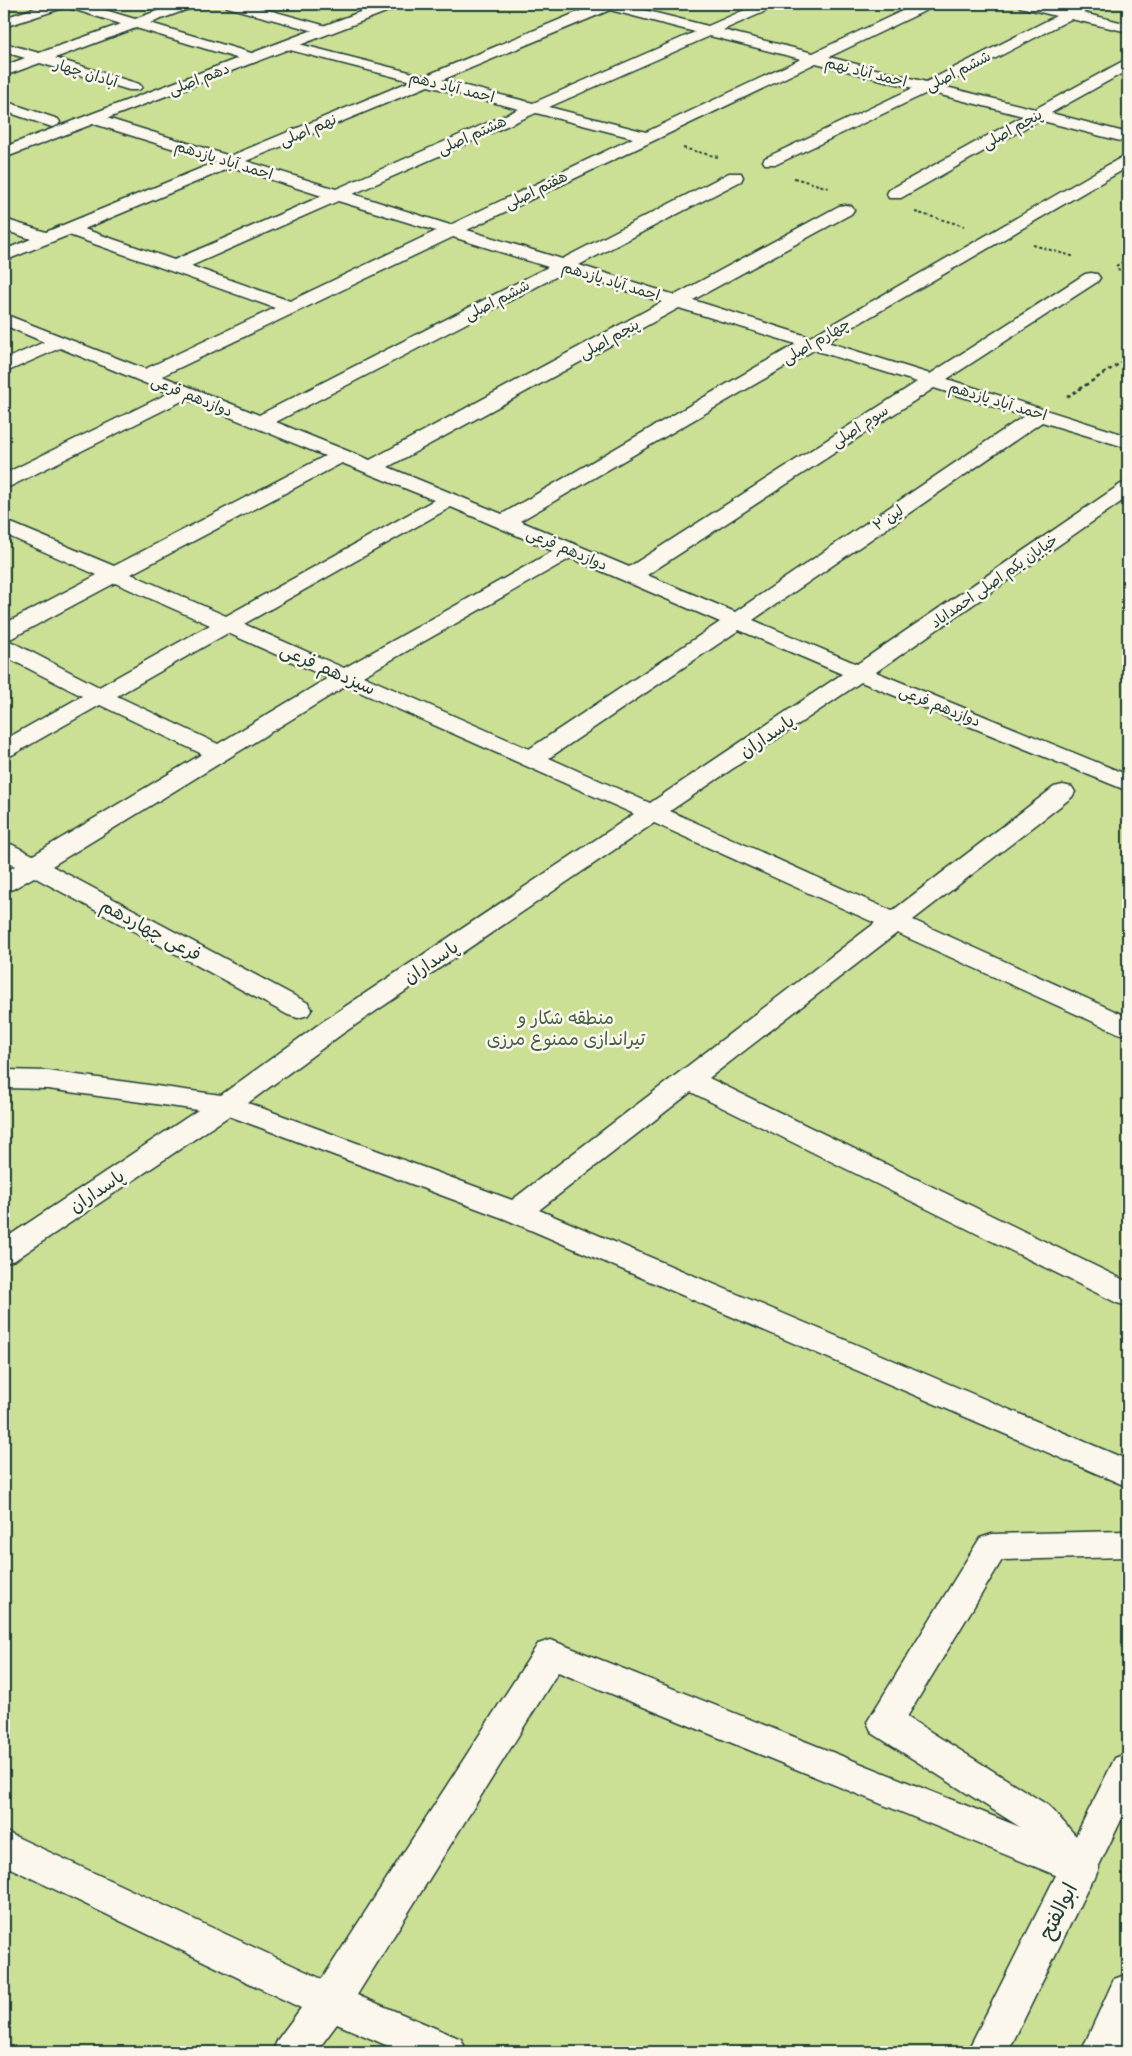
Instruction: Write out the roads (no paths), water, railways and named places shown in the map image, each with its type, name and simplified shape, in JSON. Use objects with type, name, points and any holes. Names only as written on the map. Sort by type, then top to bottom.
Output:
[{"type":"street","points":[[4,23],[61,4]]},
{"type":"street","points":[[70,4],[253,58]]},
{"type":"street","points":[[4,70],[189,4]]},
{"type":"street","points":[[232,4],[325,30]]},
{"type":"street","name":"دهم اصلی","points":[[4,153],[394,4]]},
{"type":"street","name":"احمد آباد نهم","points":[[608,4],[1128,138]]},
{"type":"street","name":"نهم اصلی","points":[[4,256],[608,4]]},
{"type":"street","name":"هشتم اصلی","points":[[174,267],[770,4]]},
{"type":"street","name":"هفتم اصلی","points":[[144,377],[928,4]]},
{"type":"street","points":[[1025,4],[1128,28]]},
{"type":"street","name":"ششم اصلی","points":[[771,162],[927,87],[1090,4]]},
{"type":"street","points":[[4,10],[24,16]]},
{"type":"street","name":"احمد آباد دهم","points":[[287,45],[647,138]]},
{"type":"street","name":"آبادان چهار","points":[[4,47],[134,87]]},
{"type":"street","name":"پنجم اصلی","points":[[895,194],[1128,64]]},
{"type":"street","points":[[4,106],[52,122]]},
{"type":"street","name":"احمد آباد یازدهم","points":[[94,119],[1128,442]]},
{"type":"street","name":"چهارم اصلی","points":[[503,522],[1128,160]]},
{"type":"street","name":"ششم اصلی","points":[[259,423],[735,177]]},
{"type":"street","name":"پنجم اصلی","points":[[372,468],[845,210]]},
{"type":"street","points":[[4,224],[46,238]]},
{"type":"street","points":[[68,229],[290,307]]},
{"type":"street","name":"سوم اصلی","points":[[630,576],[1091,278]]},
{"type":"street","name":"دوازدهم فرعی","points":[[4,319],[450,499],[859,673],[1128,784]]},
{"type":"street","points":[[4,367],[58,342]]},
{"type":"street","points":[[4,482],[184,393]]},
{"type":"street","name":"لین ۲","points":[[531,759],[738,621],[1040,414]]},
{"type":"street","points":[[4,634],[341,454]]},
{"type":"street","name":"خیابان یکم اصلی احمداباد","points":[[859,673],[1128,488]]},
{"type":"street","points":[[4,750],[450,499]]},
{"type":"street","name":"سیزدهم فرعی","points":[[6,529],[227,624],[653,812],[1128,1027]]},
{"type":"street","points":[[4,884],[345,677],[570,550]]},
{"type":"street","points":[[4,647],[99,696],[219,753]]},
{"type":"street","name":"پاسداران","points":[[4,1253],[226,1105],[332,1028],[859,673]]},
{"type":"street","points":[[516,1212],[1064,792]]},
{"type":"street","name":"فرعی چهاردهم","points":[[4,850],[298,1009]]},
{"type":"street","points":[[4,1079],[48,1080],[226,1105],[516,1212],[1128,1474]]},
{"type":"street","points":[[690,1080],[1128,1295]]},
{"type":"street","points":[[1080,1868],[1036,1816],[885,1722],[992,1547],[1128,1544]]},
{"type":"street","points":[[292,2052],[330,2002],[552,1654],[1080,1868]]},
{"type":"street","name":"ابوالفتح","points":[[987,2052],[1128,1769]]},
{"type":"street","points":[[4,1847],[330,2002],[447,2052]]},
{"type":"street","points":[[1101,2052],[1128,1992]]},
{"type":"park label","name":"منطقه شکار و تیراندازی ممنوع مرزی","points":[[566,1028]]}]
